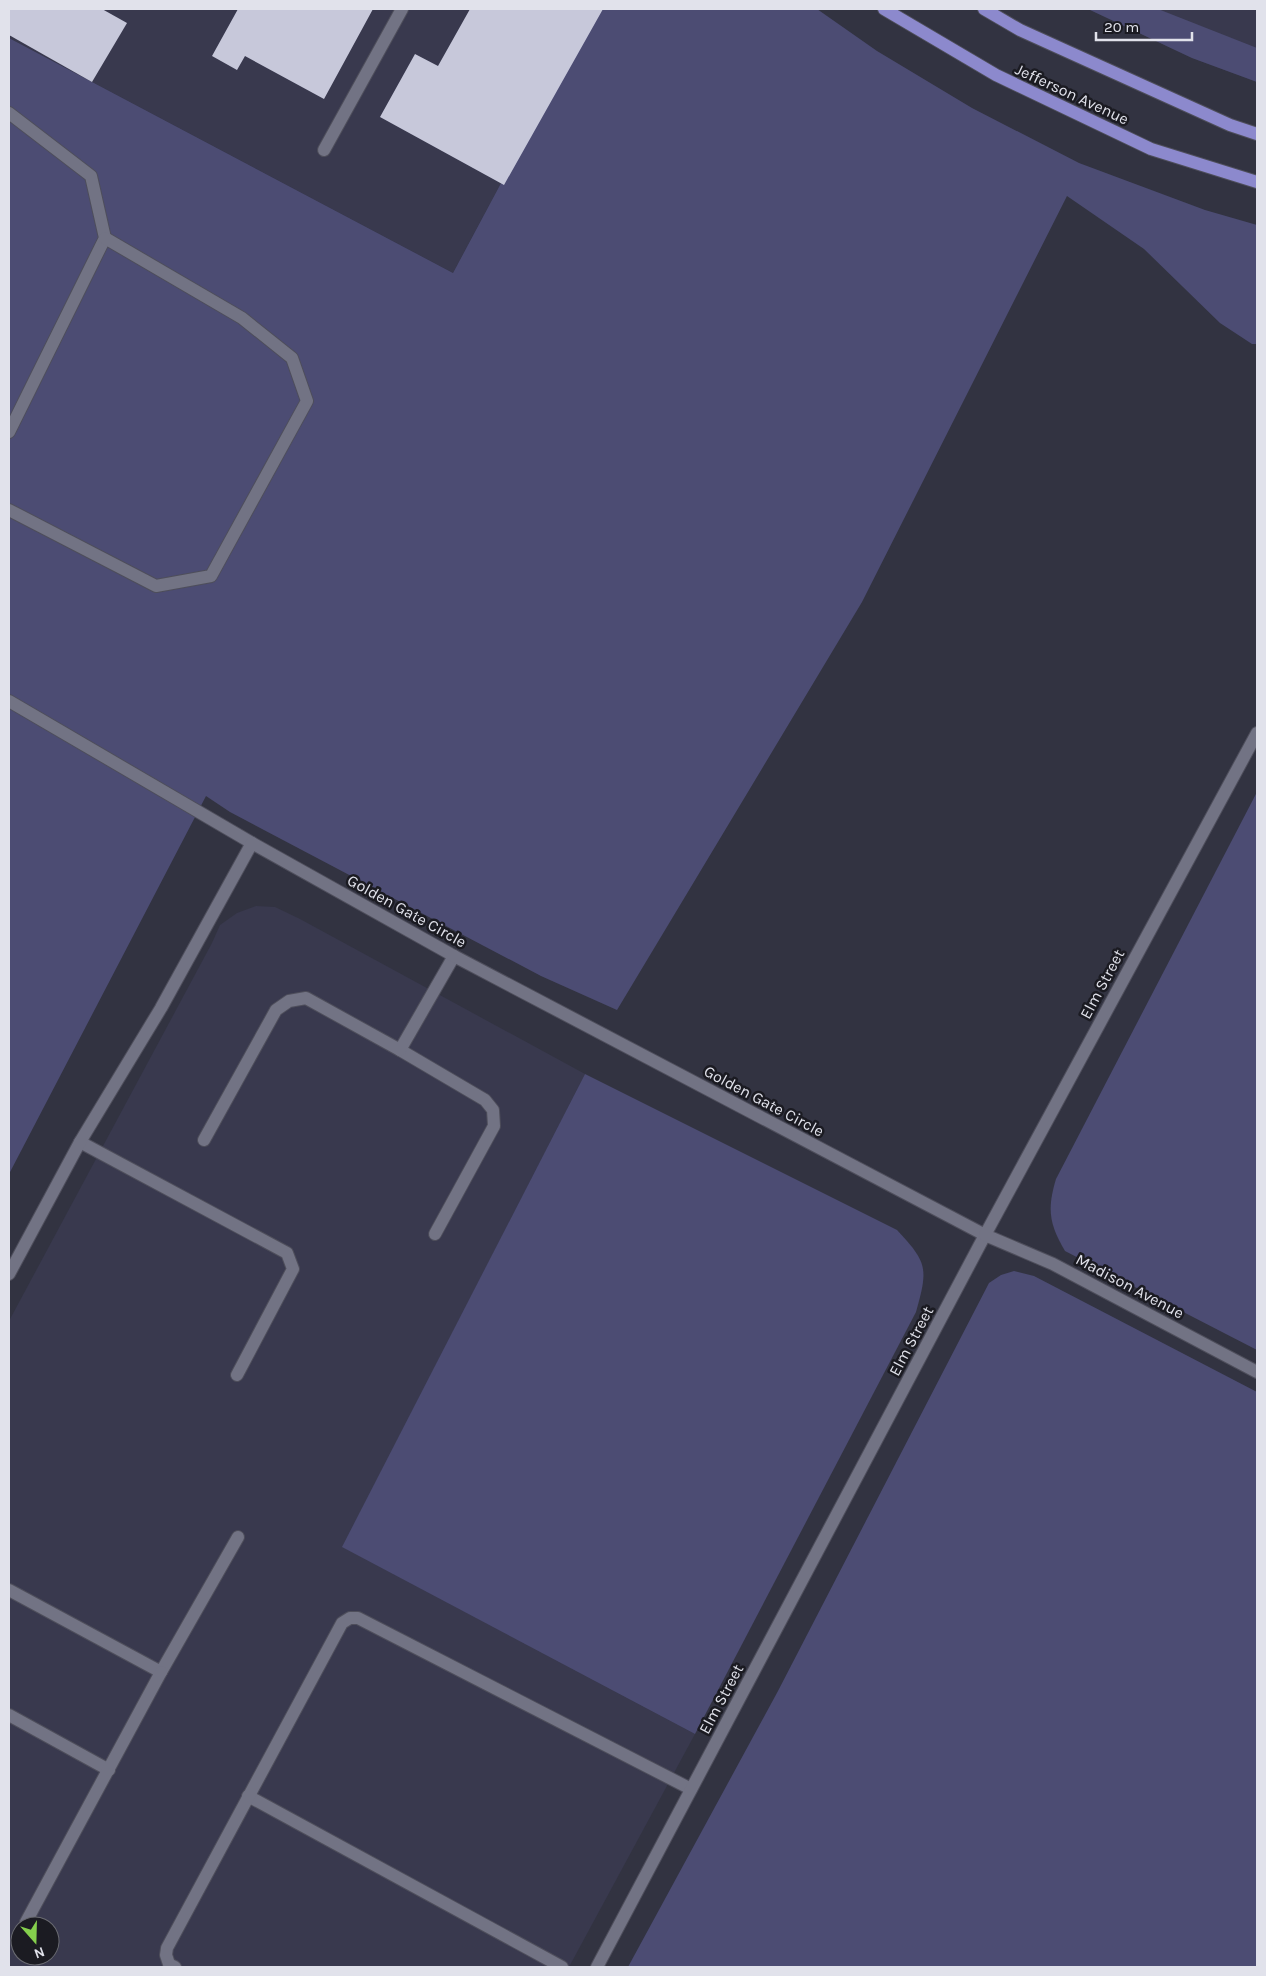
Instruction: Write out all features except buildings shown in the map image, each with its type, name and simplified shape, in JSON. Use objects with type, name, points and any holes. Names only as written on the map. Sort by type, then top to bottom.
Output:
[{"type":"main road","name":"Jefferson Avenue","points":[[884,9],[996,75],[1151,149],[1257,182]]},
{"type":"main road","points":[[984,9],[1029,34],[1230,125],[1257,134]]},
{"type":"street","points":[[324,150],[402,9]]},
{"type":"street","points":[[9,113],[91,176],[105,238],[9,432]]},
{"type":"street","points":[[9,510],[156,586],[211,576],[307,400],[292,358],[278,346],[242,318],[105,238]]},
{"type":"street","name":"Golden Gate Circle","points":[[9,701],[252,843],[454,956],[985,1235]]},
{"type":"street","name":"Elm Street","points":[[598,1967],[985,1235],[1257,732]]},
{"type":"street","points":[[9,1274],[80,1142],[161,1008],[252,843]]},
{"type":"street","points":[[400,1050],[454,956]]},
{"type":"street","points":[[204,1140],[276,1010],[289,1001],[306,998],[485,1100],[493,1110],[494,1126],[435,1234]]},
{"type":"street","points":[[80,1142],[287,1252],[293,1269],[237,1375]]},
{"type":"street","name":"Madison Avenue","points":[[985,1235],[1053,1264],[1257,1372]]},
{"type":"street","points":[[29,1916],[161,1672],[238,1537]]},
{"type":"street","points":[[9,1590],[161,1672]]},
{"type":"street","points":[[174,1967],[169,1964],[166,1955],[167,1948],[342,1623],[350,1618],[358,1618],[692,1789]]},
{"type":"street","points":[[9,1715],[109,1770]]},
{"type":"street","points":[[248,1796],[562,1967]]},
{"type":"shaded area","points":[[9,9],[594,9],[453,273],[9,38]]},
{"type":"shaded area","points":[[594,9],[817,9],[877,51],[972,108],[1079,163],[1205,210],[1257,225],[1257,344],[1252,344],[1220,323],[1144,249],[1067,196],[862,602],[617,1010],[541,976],[230,812],[206,796],[9,1174],[9,38],[453,273]]},
{"type":"shaded area","points":[[1088,9],[1257,9],[1257,82],[1192,58]]},
{"type":"shaded area","points":[[1088,9],[1158,9],[1257,48],[1257,82],[1192,58]]},
{"type":"shaded area","points":[[1257,792],[1257,1350],[1065,1251],[1053,1224],[1051,1199],[1056,1179]]},
{"type":"shaded area","points":[[256,906],[275,907],[585,1074],[343,1547],[695,1734],[569,1967],[9,1967],[9,1321],[220,925],[237,913]]},
{"type":"shaded area","points":[[585,1074],[897,1230],[915,1251],[923,1267],[922,1286],[916,1312],[695,1734],[342,1547]]},
{"type":"shaded area","points":[[1014,1271],[1034,1276],[1257,1392],[1257,1967],[628,1967],[778,1691],[989,1283],[1001,1275]]}]
